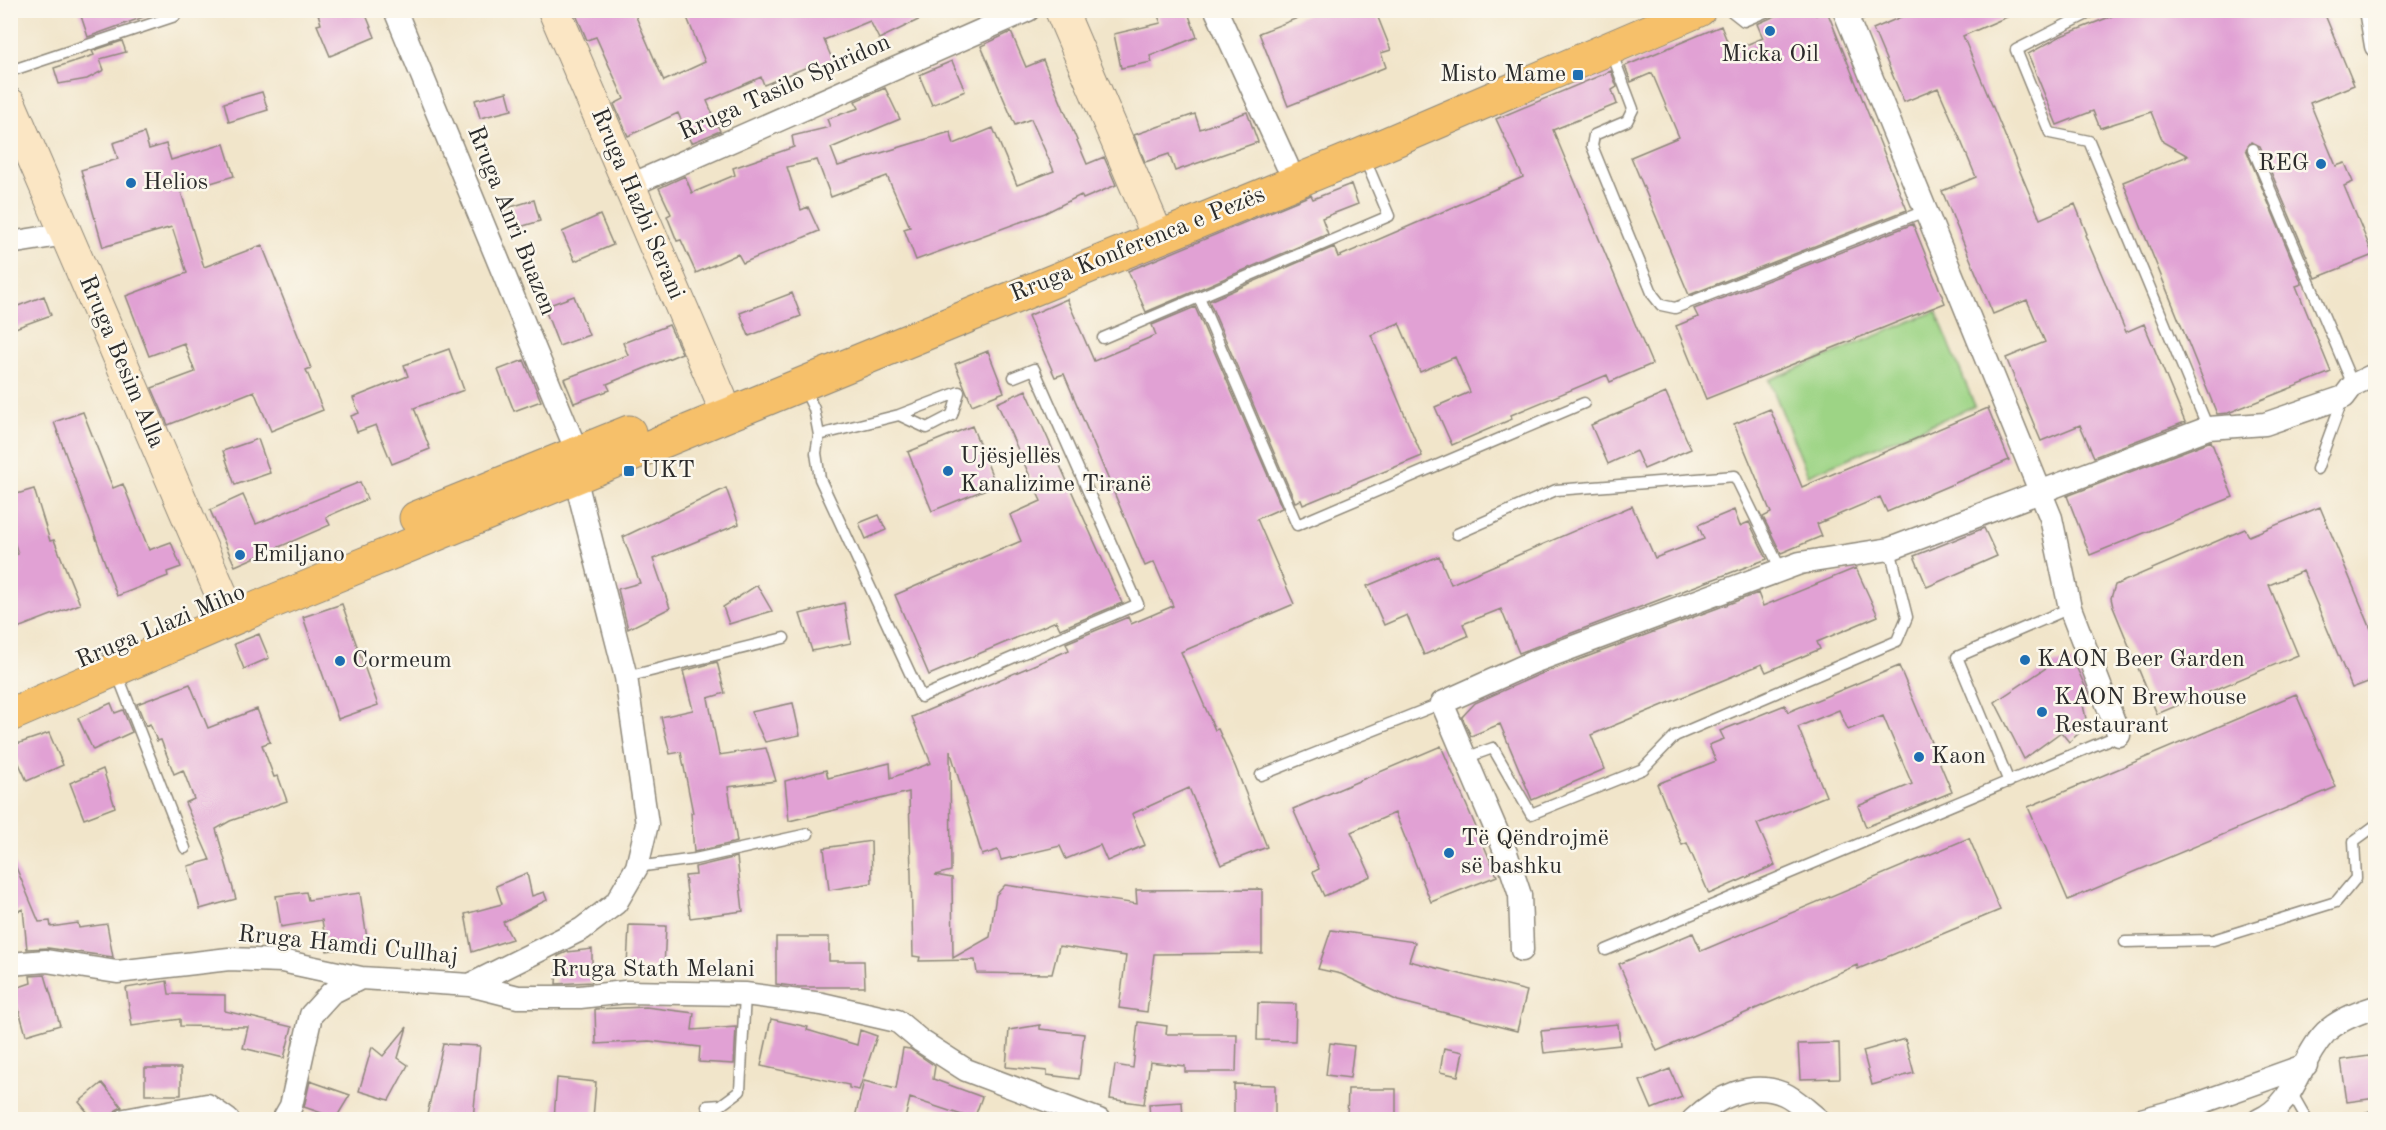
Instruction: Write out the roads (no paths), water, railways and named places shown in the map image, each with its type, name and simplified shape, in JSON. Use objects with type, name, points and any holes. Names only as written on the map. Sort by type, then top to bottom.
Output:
[{"type":"main road","name":"Rruga Konferenca e Pezës","points":[[576,464],[720,397],[1155,229],[1363,154],[1699,10]]},
{"type":"main road","name":"Rruga Konferenca e Pezës","points":[[576,464],[802,383],[1155,229],[1287,165],[1657,12]]},
{"type":"main road","name":"Rruga Llazi Miho","points":[[10,715],[112,660],[576,464]]},
{"type":"main road","name":"Rruga Llazi Miho","points":[[10,690],[112,660]]},
{"type":"street","name":"Rruga Anri Buazen","points":[[396,10],[576,464]]},
{"type":"street","name":"Rruga Hazbi Serani","points":[[554,10],[720,397]]},
{"type":"street","name":"Rruga Tasilo Spiridon","points":[[629,186],[1028,10]]},
{"type":"street","points":[[1061,10],[1155,229]]},
{"type":"street","points":[[1216,10],[1287,165]]},
{"type":"street","points":[[2370,10],[2376,46]]},
{"type":"street","points":[[1846,15],[2051,518],[2070,608],[2119,735]]},
{"type":"street","name":"Rruga Besim Alla","points":[[10,104],[227,610]]},
{"type":"street","points":[[10,243],[66,234]]},
{"type":"street","points":[[1522,950],[1520,895],[1506,853],[1442,703],[1533,662],[1800,563],[1890,549],[2208,428],[2265,424],[2348,391],[2376,374]]},
{"type":"street","name":"Rruga Hamdi Cullhaj","points":[[10,964],[46,961],[117,972],[240,960],[282,962],[361,978],[470,985],[582,929],[616,903],[637,867],[646,824],[626,677],[576,464]]},
{"type":"street","points":[[284,1119],[291,1106],[311,1015],[331,993],[361,978]]},
{"type":"street","name":"Rruga Stath Melani","points":[[470,985],[518,997],[580,997],[625,992],[745,994],[822,1004],[897,1021],[921,1041],[966,1070],[1099,1119]]},
{"type":"street","points":[[2259,1119],[2272,1114],[2291,1092],[2326,1032],[2363,1011],[2376,1007]]},
{"type":"street","points":[[2141,1119],[2186,1108],[2306,1065]]},
{"type":"street","points":[[1693,1119],[1732,1092],[1764,1089],[1785,1094],[1819,1119]]},
{"type":"street","points":[[125,1119],[207,1105],[228,1119]]},
{"type":"lane","points":[[1730,10],[1744,21],[1770,10]]},
{"type":"lane","points":[[1846,15],[1871,10]]},
{"type":"lane","points":[[2091,12],[2016,50],[2050,133],[2089,141],[2208,428]]},
{"type":"lane","points":[[10,71],[175,16]]},
{"type":"lane","points":[[1609,48],[1633,109],[1627,121],[1594,135],[1592,146],[1653,295],[1660,305],[1675,308],[1925,211]]},
{"type":"lane","points":[[2253,149],[2348,391],[2317,469]]},
{"type":"lane","points":[[1103,338],[1389,216],[1363,154]]},
{"type":"lane","points":[[1199,297],[1297,525],[1584,403]]},
{"type":"lane","points":[[802,383],[814,410],[819,435],[816,453],[820,479],[921,698],[1138,604],[1034,369],[1014,377]]},
{"type":"lane","points":[[819,435],[899,415],[959,392],[952,415],[927,428],[899,415]]},
{"type":"lane","points":[[1457,534],[1556,490],[1736,476],[1781,570]]},
{"type":"lane","points":[[1465,758],[1493,748],[1531,814],[1643,769],[1675,736],[1897,641],[1907,617],[1890,549]]},
{"type":"lane","points":[[2009,782],[1957,657],[2070,608]]},
{"type":"lane","points":[[626,677],[784,638]]},
{"type":"lane","points":[[112,660],[184,848]]},
{"type":"lane","points":[[1261,775],[1442,703]]},
{"type":"lane","points":[[1606,950],[2119,735]]},
{"type":"lane","points":[[2125,942],[2213,940],[2336,902],[2356,878],[2354,842],[2376,825]]},
{"type":"lane","points":[[637,867],[694,859],[808,834]]},
{"type":"lane","points":[[707,1106],[721,1105],[740,1091],[745,994]]},
{"type":"lane","points":[[2291,1092],[2307,1119]]},
{"type":"lane","points":[[2361,1119],[2376,1115]]},
{"type":"place","name":"Micka Oil","points":[[1770,31]]},
{"type":"place","name":"Misto Mame","points":[[1578,75]]},
{"type":"place","name":"REG","points":[[2321,164]]},
{"type":"place","name":"Helios","points":[[131,183]]},
{"type":"place","name":"UKT","points":[[629,471]]},
{"type":"place","name":"Ujësjellës Kanalizime Tiranë","points":[[948,471]]},
{"type":"place","name":"Emiljano","points":[[240,555]]},
{"type":"place","name":"KAON Beer Garden","points":[[2025,660]]},
{"type":"place","name":"Cormeum","points":[[340,661]]},
{"type":"place","name":"KAON Brewhouse Restaurant","points":[[2042,712]]},
{"type":"place","name":"Kaon","points":[[1919,757]]},
{"type":"place","name":"Të Qëndrojmë së bashku","points":[[1449,853]]}]
